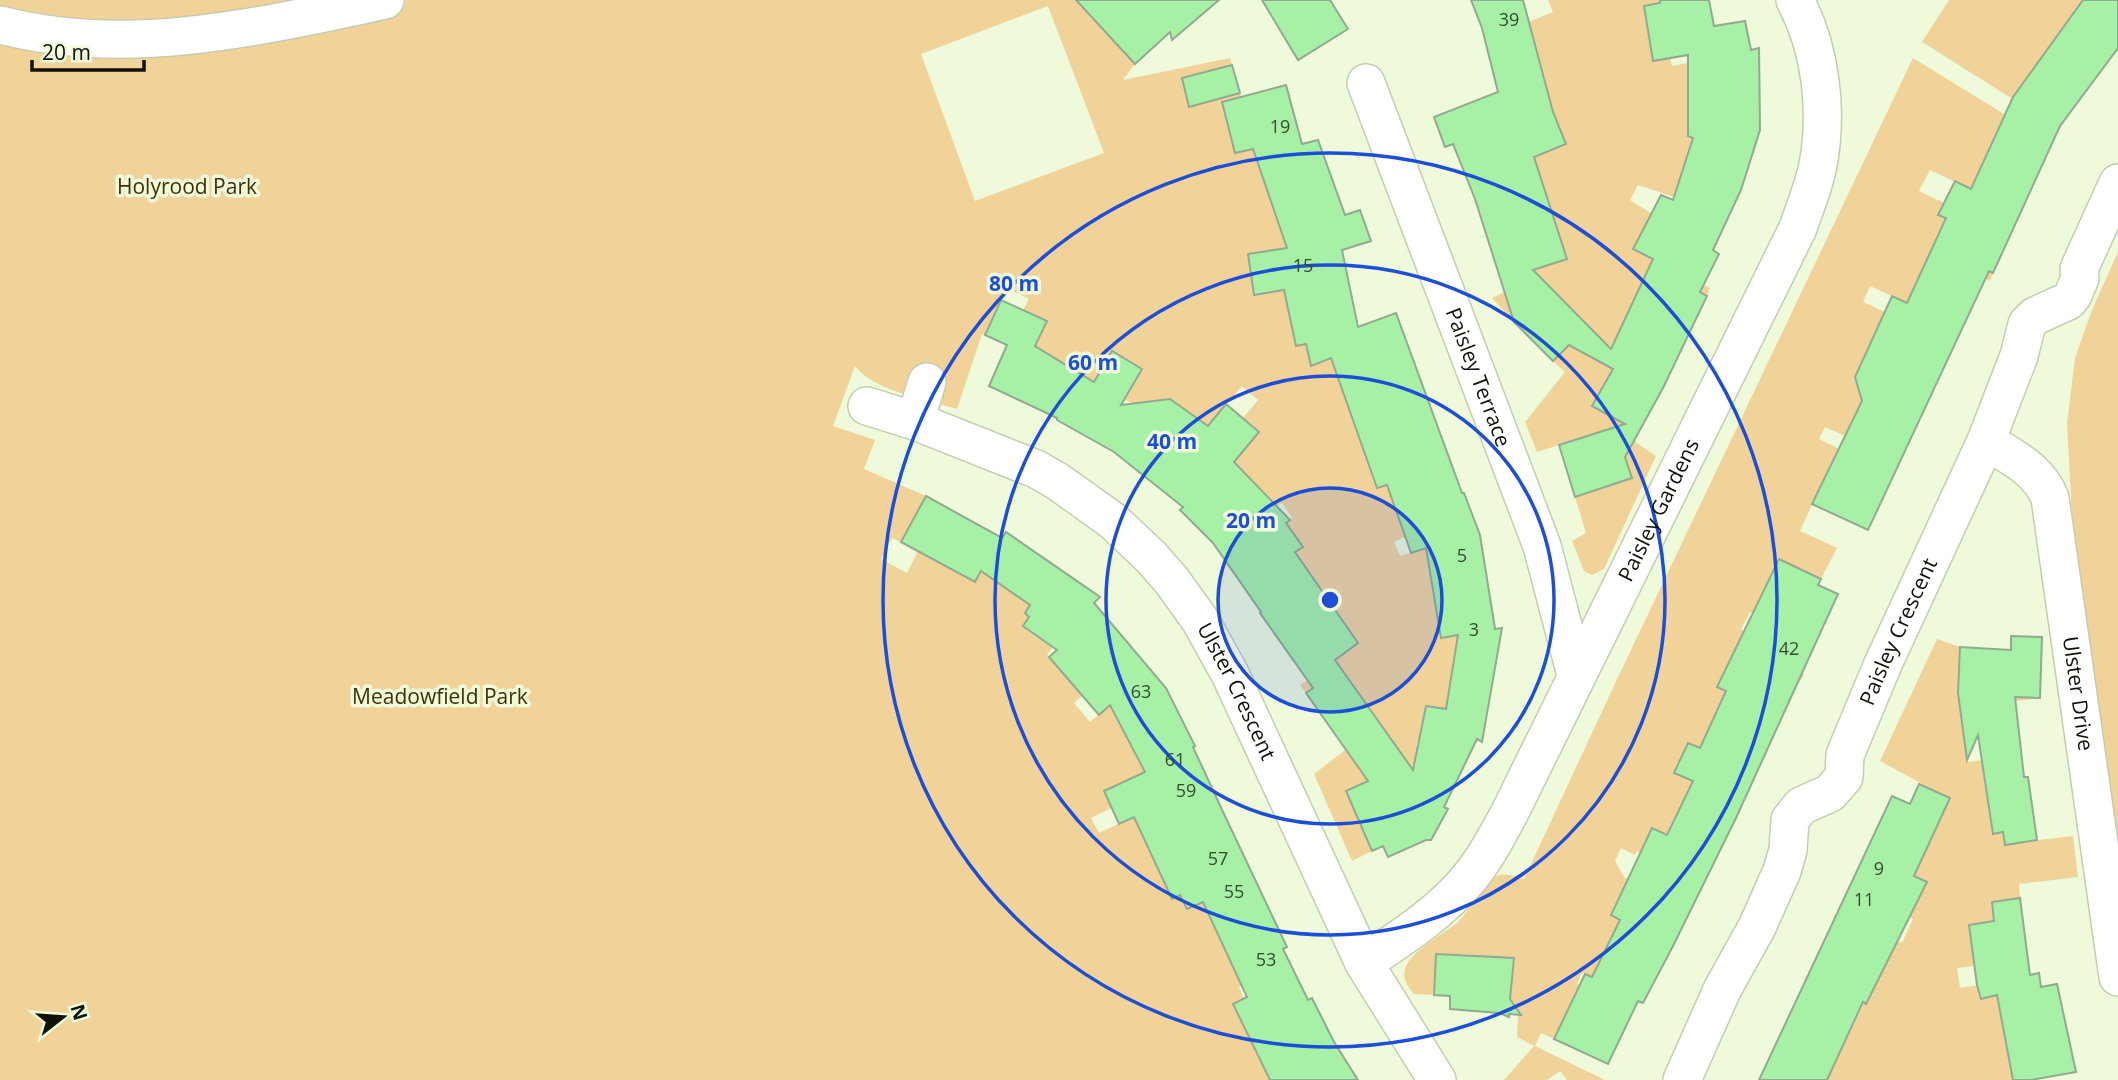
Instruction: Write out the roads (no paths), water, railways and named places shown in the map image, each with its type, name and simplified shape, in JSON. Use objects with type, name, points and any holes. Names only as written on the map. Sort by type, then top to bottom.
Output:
[{"type":"street","points":[[0,25],[90,40],[166,38],[297,19],[385,0]]},
{"type":"street","name":"Paisley Gardens","points":[[1364,963],[1444,904],[1470,878],[1510,812],[1798,228],[1817,168],[1822,117],[1816,62],[1810,36],[1795,0]]},
{"type":"street","name":"Paisley Terrace","points":[[1366,83],[1542,546],[1576,676]]},
{"type":"street","name":"Paisley Crescent","points":[[1682,1080],[1723,988],[1757,927],[1782,871],[1788,850],[1790,820],[1801,806],[1830,793],[1843,777],[1845,755],[1883,664],[1986,441],[2019,356],[2027,324],[2035,316],[2068,301],[2073,295],[2077,288],[2079,269],[2118,183]]},
{"type":"street","points":[[915,421],[927,382]]},
{"type":"street","name":"Ulster Crescent","points":[[867,406],[915,421],[1036,469],[1058,481],[1113,521],[1172,581],[1222,657],[1364,963],[1437,1080]]},
{"type":"street","name":"Ulster Drive","points":[[1986,441],[2033,471],[2045,485],[2050,498],[2118,977]]},
{"type":"park label","name":"Holyrood Park","points":[[187,187]]},
{"type":"park label","name":"Meadowfield Park","points":[[440,697]]}]
